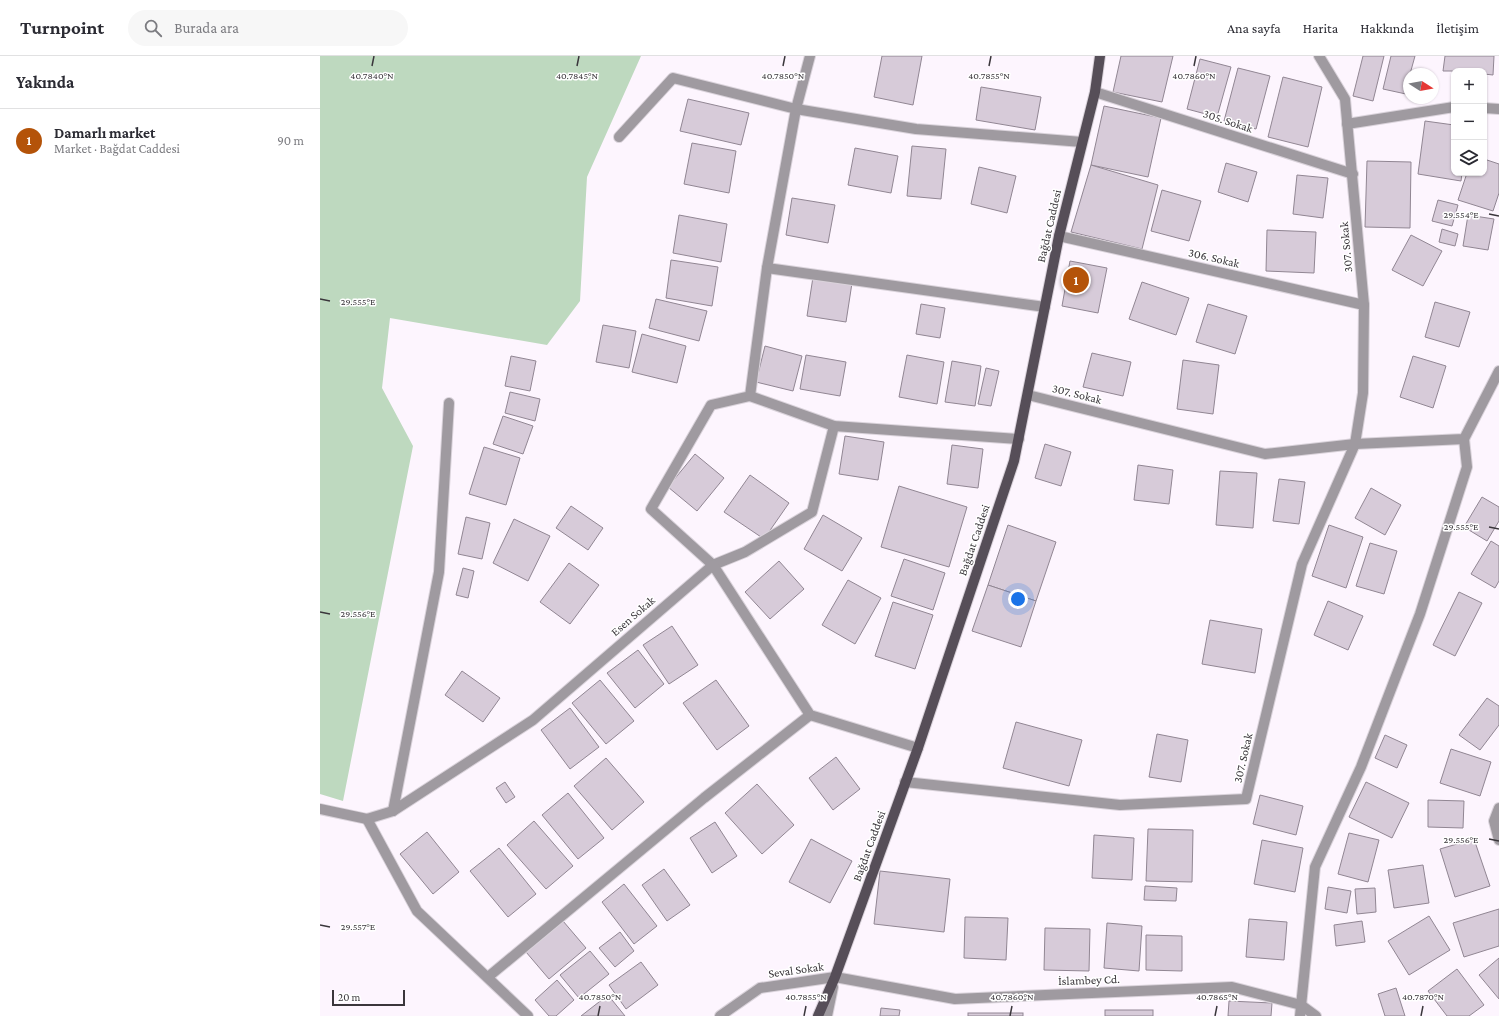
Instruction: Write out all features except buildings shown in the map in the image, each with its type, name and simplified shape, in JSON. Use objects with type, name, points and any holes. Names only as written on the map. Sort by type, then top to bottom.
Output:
[{"type":"main road","name":"Bağdat Caddesi","points":[[818,1016],[835,977],[906,782],[1014,461],[1059,236],[1095,92],[1100,56]]},
{"type":"street","points":[[750,396],[767,268],[796,109],[810,56]]},
{"type":"street","name":"307. Sokak","points":[[906,782],[1120,805],[1246,799],[1302,564],[1355,444],[1363,394],[1364,305],[1345,99],[1319,56]]},
{"type":"street","points":[[619,137],[673,78],[796,109],[916,129],[1082,142]]},
{"type":"street","name":"305. Sokak","points":[[1095,92],[1353,174]]},
{"type":"street","points":[[1347,124],[1451,107]]},
{"type":"street","points":[[1487,108],[1499,109]]},
{"type":"street","name":"306. Sokak","points":[[1059,236],[1364,305]]},
{"type":"street","points":[[767,268],[1045,307]]},
{"type":"street","points":[[1300,1016],[1315,867],[1361,767],[1420,614],[1467,467],[1464,439],[1499,371]]},
{"type":"street","name":"307. Sokak","points":[[1028,395],[1265,454],[1355,444],[1464,439]]},
{"type":"street","points":[[918,748],[810,715],[713,565],[651,509],[711,405],[750,396],[834,426],[1019,439]]},
{"type":"street","points":[[393,811],[439,572],[449,403]]},
{"type":"street","name":"Esen Sokak","points":[[320,809],[366,819],[393,811],[533,720],[713,565],[745,552],[812,512],[834,426]]},
{"type":"street","points":[[488,977],[704,798],[810,715]]},
{"type":"street","points":[[1499,808],[1494,821],[1499,840]]},
{"type":"street","points":[[366,819],[417,911],[528,1016]]},
{"type":"street","points":[[827,1016],[835,977]]},
{"type":"street","name":"İslambey Cd.","points":[[835,977],[955,999],[1232,987],[1301,1005],[1316,1016]]},
{"type":"street","name":"Seval Sokak","points":[[720,1016],[760,988],[835,977]]},
{"type":"green space","points":[[320,56],[641,56],[587,177],[580,301],[547,345],[390,318],[382,388],[413,446],[343,801],[320,794]]},
{"type":"place","name":"Damarlı market","points":[[1076,280]]}]
